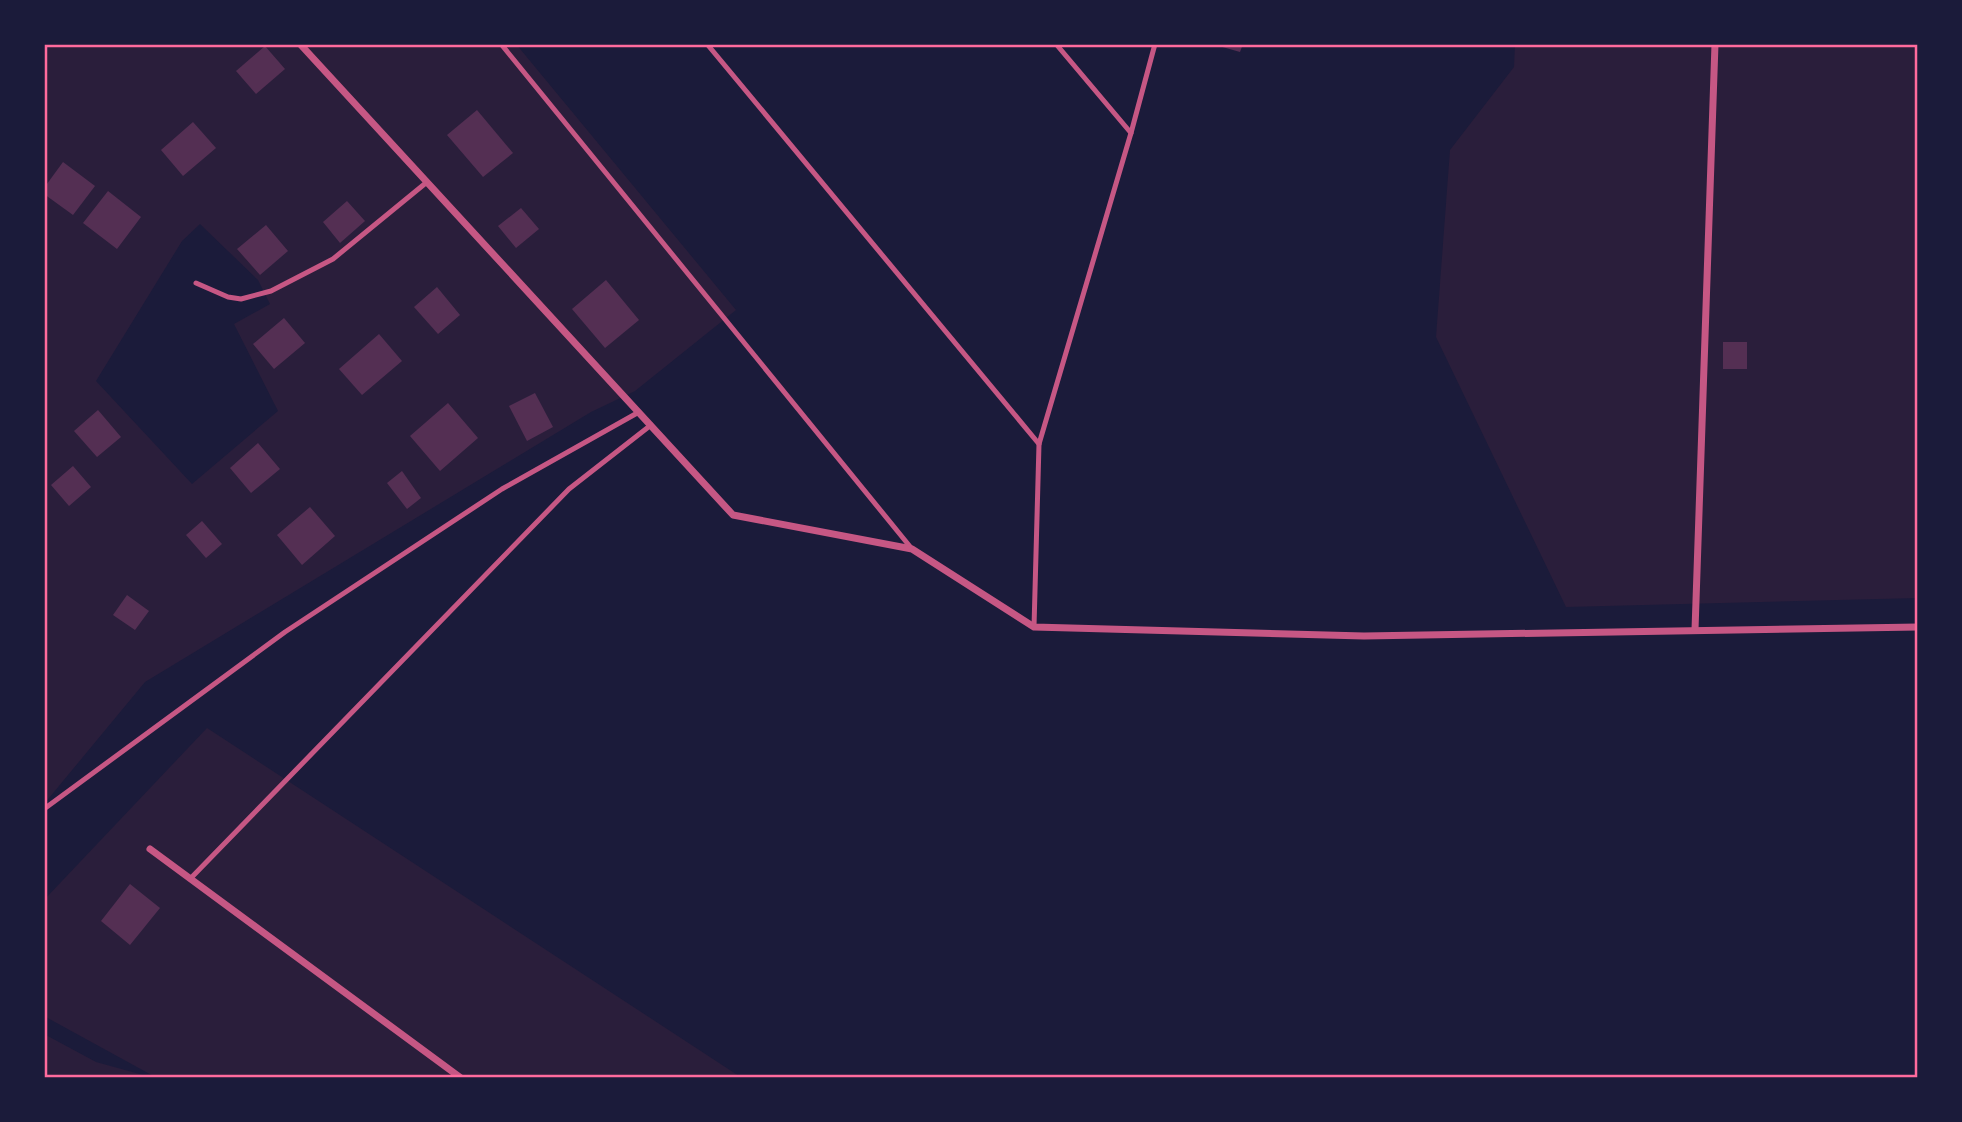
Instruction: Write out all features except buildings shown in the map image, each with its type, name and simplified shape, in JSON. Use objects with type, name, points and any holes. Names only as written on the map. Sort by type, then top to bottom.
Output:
[{"type":"street","points":[[300,44],[733,515],[912,549],[1034,626],[1364,636],[1918,627]]},
{"type":"street","points":[[1695,630],[1715,44]]},
{"type":"street","points":[[150,849],[461,1078]]},
{"type":"lane","points":[[501,44],[912,549]]},
{"type":"lane","points":[[707,44],[1039,444]]},
{"type":"lane","points":[[1056,44],[1131,133]]},
{"type":"lane","points":[[1034,626],[1039,444],[1155,44]]},
{"type":"lane","points":[[195,283],[241,299],[271,291],[333,258],[427,181]]},
{"type":"lane","points":[[44,809],[285,632],[502,489],[639,412]]},
{"type":"lane","points":[[190,879],[569,489],[650,425]]},
{"type":"shaded area","points":[[44,44],[516,44],[736,310],[635,391],[591,412],[145,682],[44,804]],"holes":[[[200,224],[258,280],[270,304],[234,324],[278,411],[192,484],[96,381],[182,241]]]},
{"type":"shaded area","points":[[1515,44],[1918,44],[1918,598],[1566,607],[1436,337],[1450,150],[1514,67]]},
{"type":"shaded area","points":[[207,728],[742,1078],[157,1078],[44,1016],[44,900]]},
{"type":"shaded area","points":[[44,1034],[96,1062],[154,1078],[44,1078]]}]
